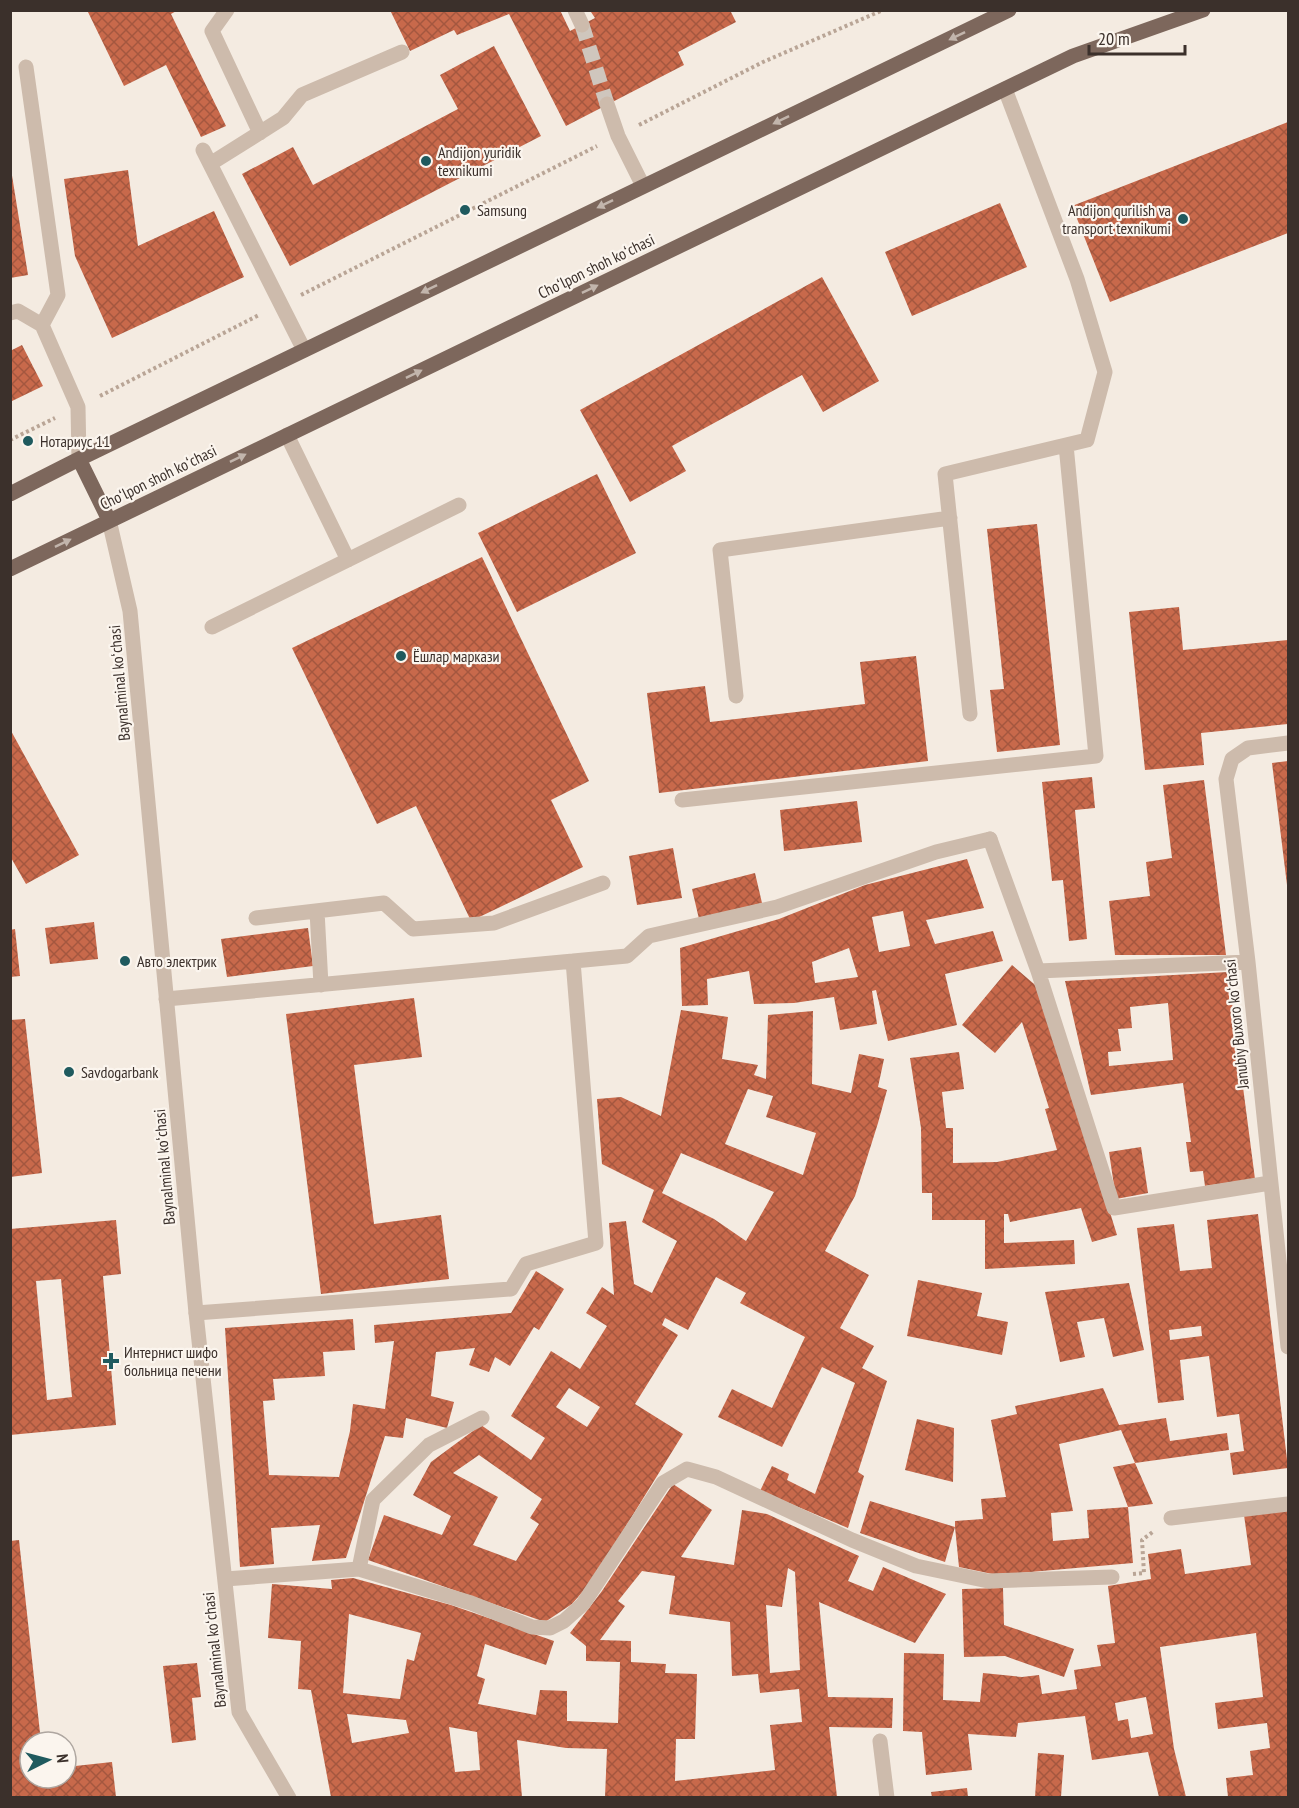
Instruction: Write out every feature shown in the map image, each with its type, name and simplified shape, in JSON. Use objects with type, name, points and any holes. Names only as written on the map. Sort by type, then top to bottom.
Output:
[{"type":"main road","points":[[10,494],[1009,10]]},
{"type":"main road","name":"Choʻlpon shoh koʻchasi","points":[[10,569],[1073,56],[1203,10]]},
{"type":"main road","points":[[79,459],[110,520]]},
{"type":"street","points":[[227,10],[212,31],[260,133]]},
{"type":"street","points":[[575,10],[582,25]]},
{"type":"street","points":[[304,350],[207,157],[260,133],[283,118],[302,95],[402,52]]},
{"type":"street","points":[[26,67],[58,295],[42,325]]},
{"type":"street","points":[[970,714],[945,474],[1087,440],[1105,372],[1077,279],[1005,89]]},
{"type":"street","points":[[607,104],[618,136],[643,186]]},
{"type":"street","points":[[10,313],[18,311],[42,325],[78,407],[79,459]]},
{"type":"street","points":[[287,435],[348,560]]},
{"type":"street","points":[[682,800],[1095,756],[1066,445]]},
{"type":"street","points":[[212,627],[459,505]]},
{"type":"street","points":[[736,696],[720,550],[950,518]]},
{"type":"street","name":"Baynalminal koʻchasi","points":[[110,520],[130,611],[196,1313],[238,1712],[289,1797]]},
{"type":"street","name":"Janubiy Buxoro koʻchasi","points":[[1288,743],[1248,748],[1232,759],[1226,779],[1248,962],[1288,1347]]},
{"type":"street","points":[[166,999],[627,956],[650,936],[777,907],[936,852],[990,839],[1038,972],[1114,1208],[1270,1183]]},
{"type":"street","points":[[256,918],[384,903],[413,928],[494,923],[603,883]]},
{"type":"street","points":[[317,911],[321,985]]},
{"type":"street","points":[[196,1313],[511,1289],[526,1264],[596,1243],[573,961]]},
{"type":"street","points":[[1038,972],[1248,962]]},
{"type":"street","points":[[359,1569],[373,1500],[429,1445],[482,1418]]},
{"type":"street","points":[[225,1579],[359,1569],[471,1603],[532,1627],[550,1628],[564,1621],[583,1604],[663,1483],[687,1469],[716,1477],[852,1540],[916,1566],[988,1581],[1112,1577]]},
{"type":"street","points":[[1171,1518],[1288,1504]]},
{"type":"street","points":[[880,1741],[888,1797]]},
{"type":"path","points":[[10,440],[763,62],[883,10]]},
{"type":"path","points":[[1112,1577],[1144,1573],[1142,1540],[1171,1518]]},
{"type":"building","points":[[87,10],[178,10],[171,14],[226,126],[201,137],[166,65],[124,86]]},
{"type":"building","points":[[390,10],[560,10],[570,31],[595,18],[591,12],[595,10],[730,10],[736,22],[678,52],[684,65],[566,126],[509,14],[457,35],[454,30],[410,51]]},
{"type":"building","name":"Andijon yuridik texnikumi","points":[[494,46],[541,136],[290,266],[242,174],[293,147],[313,185],[458,109],[440,75]]},
{"type":"building","name":"Andijon qurilish va transport texnikumi","points":[[1288,122],[1288,233],[1110,302],[1072,206]]},
{"type":"building","points":[[10,163],[28,275],[10,278]]},
{"type":"building","points":[[128,170],[138,246],[214,211],[244,277],[112,338],[75,256],[64,179]]},
{"type":"building","points":[[1000,203],[1027,267],[912,316],[885,252]]},
{"type":"building","points":[[822,277],[879,381],[823,412],[802,375],[672,446],[686,471],[630,502],[580,410]]},
{"type":"building","points":[[22,345],[43,386],[10,402],[10,351]]},
{"type":"building","points":[[597,474],[636,553],[517,612],[478,533]]},
{"type":"building","points":[[1037,524],[1060,745],[997,752],[990,690],[1004,689],[987,529]]},
{"type":"building","points":[[482,557],[589,781],[551,800],[583,867],[471,921],[416,806],[377,824],[292,648]]},
{"type":"building","points":[[1179,607],[1183,650],[1288,640],[1288,724],[1201,733],[1204,765],[1145,770],[1129,612]]},
{"type":"building","points":[[916,656],[928,761],[659,793],[647,693],[705,686],[710,722],[865,704],[860,662]]},
{"type":"building","points":[[10,729],[79,855],[26,884],[10,856]]},
{"type":"building","points":[[1288,761],[1288,885],[1287,885],[1272,763]]},
{"type":"building","points":[[1092,777],[1095,808],[1075,810],[1087,939],[1069,941],[1063,880],[1052,881],[1042,782]]},
{"type":"building","points":[[1204,780],[1226,955],[1115,955],[1109,901],[1150,896],[1146,862],[1172,858],[1163,785]]},
{"type":"building","points":[[857,801],[862,842],[784,851],[780,810]]},
{"type":"building","points":[[673,848],[682,898],[637,905],[629,856]]},
{"type":"building","points":[[967,859],[984,908],[926,920],[935,944],[993,931],[1003,961],[945,974],[957,1025],[888,1041],[876,990],[872,991],[877,1024],[840,1030],[834,997],[794,1003],[754,1004],[749,971],[707,979],[708,1005],[682,1006],[680,948],[779,919],[865,885]],"holes":[[[903,911],[910,946],[879,952],[872,917]],[[849,948],[858,977],[815,983],[812,962]]]},
{"type":"building","points":[[755,873],[762,903],[699,919],[692,889]]},
{"type":"building","points":[[94,922],[98,959],[50,964],[45,928]]},
{"type":"building","points":[[308,928],[313,966],[227,977],[221,939]]},
{"type":"building","points":[[15,929],[20,976],[10,977],[10,930]]},
{"type":"building","points":[[1012,965],[1041,990],[1117,1235],[1092,1242],[1081,1208],[1010,1222],[1008,1214],[1004,1214],[1004,1243],[1074,1240],[1075,1264],[985,1269],[985,1220],[932,1220],[932,1193],[922,1193],[921,1128],[910,1058],[959,1052],[964,1089],[942,1092],[946,1128],[953,1128],[953,1163],[997,1162],[1057,1150],[1045,1109],[1049,1108],[1022,1022],[995,1053],[962,1025]]},
{"type":"building","points":[[1228,972],[1255,1179],[1205,1186],[1203,1171],[1190,1172],[1186,1142],[1191,1142],[1183,1083],[1091,1095],[1065,981]],"holes":[[[1168,1003],[1173,1060],[1109,1066],[1108,1052],[1121,1051],[1118,1029],[1132,1028],[1130,1007]]]},
{"type":"building","points":[[414,998],[422,1057],[354,1065],[374,1224],[441,1215],[449,1279],[321,1294],[286,1014]]},
{"type":"building","points":[[681,1010],[728,1017],[722,1059],[758,1065],[754,1075],[766,1079],[768,1015],[813,1011],[812,1084],[851,1093],[859,1054],[884,1059],[878,1087],[887,1090],[878,1123],[855,1196],[825,1251],[869,1275],[840,1328],[874,1346],[862,1368],[887,1381],[858,1472],[864,1476],[848,1528],[760,1491],[772,1466],[789,1474],[787,1480],[815,1494],[855,1383],[822,1367],[782,1447],[718,1417],[732,1389],[772,1408],[805,1337],[740,1303],[746,1293],[716,1277],[688,1330],[665,1318],[662,1325],[678,1335],[635,1404],[683,1434],[592,1581],[572,1604],[545,1622],[368,1560],[384,1515],[442,1535],[451,1516],[413,1495],[431,1462],[481,1425],[531,1460],[545,1438],[511,1416],[551,1351],[580,1369],[607,1326],[586,1313],[602,1287],[614,1295],[609,1223],[626,1221],[634,1284],[652,1293],[677,1241],[642,1222],[654,1190],[602,1164],[597,1099],[621,1097],[661,1116]],"holes":[[[748,1089],[773,1096],[766,1117],[816,1133],[803,1175],[725,1144]],[[681,1153],[774,1192],[746,1241],[714,1219],[662,1193]],[[569,1388],[600,1407],[587,1427],[556,1407]],[[479,1455],[542,1499],[530,1518],[539,1524],[516,1561],[473,1545],[498,1497],[453,1473]]]},
{"type":"building","points":[[25,1019],[42,1173],[10,1177],[10,1020]]},
{"type":"building","points":[[1141,1147],[1148,1193],[1116,1199],[1109,1152]]},
{"type":"building","points":[[1258,1214],[1288,1468],[1233,1475],[1230,1453],[1244,1451],[1239,1414],[1217,1417],[1209,1356],[1180,1360],[1184,1400],[1158,1403],[1137,1228],[1174,1224],[1180,1271],[1212,1268],[1207,1220]],"holes":[[[1201,1326],[1202,1336],[1170,1340],[1169,1330]]]},
{"type":"building","points":[[116,1220],[121,1274],[103,1276],[116,1425],[10,1435],[10,1229]],"holes":[[[61,1279],[72,1397],[47,1400],[36,1281]]]},
{"type":"building","points":[[536,1271],[564,1289],[539,1330],[534,1327],[510,1366],[495,1357],[489,1372],[469,1365],[475,1348],[436,1352],[431,1396],[454,1402],[447,1428],[406,1418],[403,1438],[385,1436],[346,1558],[312,1561],[320,1525],[271,1528],[274,1564],[240,1567],[225,1328],[353,1319],[355,1350],[323,1352],[325,1376],[273,1379],[275,1400],[263,1401],[269,1475],[339,1477],[350,1431],[353,1404],[385,1409],[394,1341],[375,1343],[374,1325],[511,1313]]},
{"type":"building","points":[[918,1280],[982,1293],[977,1316],[1008,1322],[1002,1355],[907,1336]]},
{"type":"building","points":[[1129,1283],[1144,1350],[1113,1357],[1104,1318],[1077,1322],[1085,1357],[1060,1362],[1045,1292]]},
{"type":"building","points":[[1103,1388],[1119,1425],[1166,1418],[1170,1441],[1227,1433],[1229,1450],[1135,1463],[1121,1430],[1059,1444],[1073,1511],[1051,1513],[1053,1541],[1089,1538],[1087,1510],[1128,1507],[1133,1563],[997,1575],[959,1567],[955,1521],[983,1519],[981,1499],[1006,1497],[991,1420],[1017,1414],[1015,1406]]},
{"type":"building","points":[[917,1419],[954,1428],[953,1482],[905,1470]]},
{"type":"building","points":[[1135,1463],[1153,1504],[1128,1507],[1113,1467]]},
{"type":"building","points":[[673,1484],[712,1510],[681,1557],[734,1565],[742,1510],[767,1514],[859,1556],[848,1581],[873,1591],[883,1567],[946,1594],[915,1643],[819,1602],[828,1697],[893,1698],[892,1728],[829,1727],[837,1797],[605,1797],[607,1749],[566,1748],[517,1740],[522,1797],[331,1797],[311,1690],[298,1689],[301,1641],[268,1638],[272,1584],[332,1589],[331,1580],[353,1578],[451,1605],[554,1641],[546,1665],[485,1644],[477,1676],[485,1679],[478,1704],[536,1715],[540,1690],[567,1691],[567,1721],[618,1723],[620,1662],[586,1661],[586,1646],[570,1633],[602,1591]],"holes":[[[788,1568],[795,1572],[800,1670],[770,1673],[766,1605],[782,1607]],[[642,1571],[675,1576],[669,1614],[730,1622],[732,1676],[758,1674],[760,1693],[799,1689],[802,1722],[770,1725],[775,1770],[675,1781],[676,1739],[695,1739],[697,1674],[665,1673],[666,1664],[631,1662],[631,1641],[600,1640],[625,1606],[618,1601]],[[349,1614],[421,1633],[414,1661],[407,1659],[400,1699],[343,1693]],[[347,1714],[406,1720],[409,1733],[352,1743]],[[449,1727],[477,1732],[480,1770],[455,1772]]]},
{"type":"building","points":[[870,1501],[955,1527],[945,1562],[860,1533]]},
{"type":"building","points":[[1288,1509],[1288,1797],[1228,1797],[1226,1778],[1253,1775],[1250,1751],[1270,1748],[1267,1723],[1218,1729],[1215,1703],[1263,1697],[1256,1633],[1160,1647],[1174,1749],[1186,1797],[1159,1797],[1148,1752],[1092,1760],[1085,1716],[1018,1723],[1016,1737],[968,1734],[972,1770],[926,1775],[922,1732],[903,1731],[904,1653],[944,1654],[943,1700],[980,1702],[983,1673],[1022,1677],[1039,1675],[1042,1694],[1077,1689],[1074,1670],[1101,1666],[1097,1645],[1115,1643],[1108,1586],[1151,1579],[1148,1554],[1181,1549],[1185,1574],[1251,1565],[1244,1515]],"holes":[[[1146,1697],[1153,1734],[1131,1738],[1128,1719],[1118,1721],[1115,1703]]]},
{"type":"building","points":[[19,1540],[40,1730],[18,1730],[18,1790],[78,1790],[78,1766],[112,1762],[116,1797],[10,1797],[10,1541]]},
{"type":"building","points":[[1003,1588],[1004,1625],[1074,1649],[1064,1677],[1005,1656],[964,1657],[962,1589]]},
{"type":"building","points":[[197,1663],[201,1697],[192,1698],[196,1740],[172,1743],[163,1666]]},
{"type":"building","points":[[1038,1753],[1064,1755],[1061,1797],[1035,1797]]},
{"type":"building","points":[[967,1788],[968,1797],[932,1797],[931,1792]]},
{"type":"tunnel","points":[[582,25],[607,104]]},
{"type":"place","name":"Andijon yuridik texnikumi","points":[[426,161]]},
{"type":"place","name":"Samsung","points":[[465,210]]},
{"type":"place","name":"Andijon qurilish va transport texnikumi","points":[[1183,219]]},
{"type":"place","name":"Нотариус 11","points":[[28,441]]},
{"type":"place","name":"Ёшлар маркази","points":[[401,656]]},
{"type":"place","name":"Авто электрик","points":[[125,961]]},
{"type":"place","name":"Savdogarbank","points":[[69,1072]]},
{"type":"place","name":"Интернист шифо больница печени","points":[[111,1361]]}]
